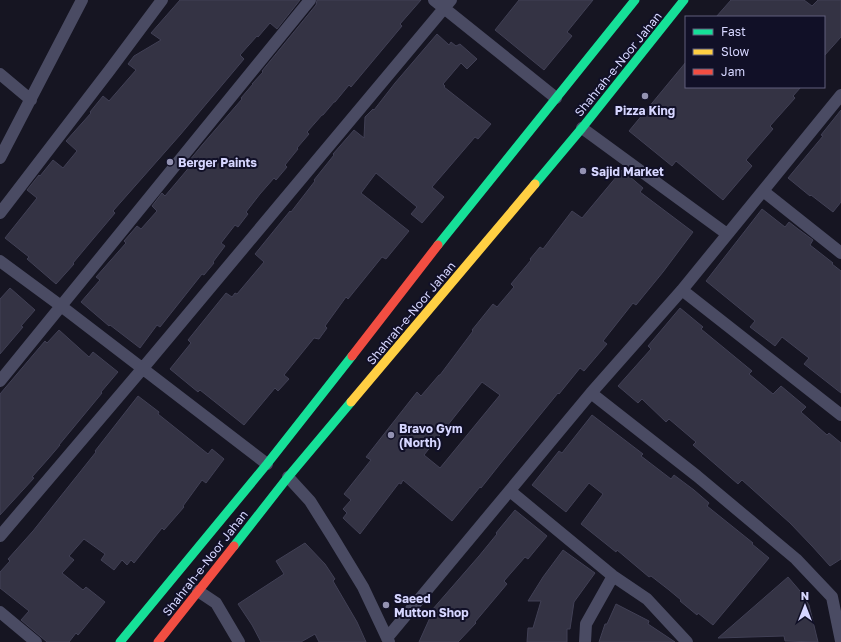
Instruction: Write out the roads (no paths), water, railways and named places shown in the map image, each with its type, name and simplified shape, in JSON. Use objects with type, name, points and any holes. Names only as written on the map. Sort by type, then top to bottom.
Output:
[{"type":"main road","name":"Shahrah-e-Noor Jahan","points":[[120,642],[267,464],[461,216],[635,0]]},
{"type":"main road","name":"Shahrah-e-Noor Jahan","points":[[158,642],[288,478],[582,128],[684,0]]},
{"type":"street","points":[[0,213],[162,0]]},
{"type":"street","points":[[0,381],[310,0]]},
{"type":"street","points":[[434,0],[448,4],[556,98]]},
{"type":"street","points":[[0,158],[31,100],[77,2]]},
{"type":"street","points":[[0,536],[448,4]]},
{"type":"street","points":[[0,74],[31,100]]},
{"type":"street","points":[[288,478],[310,501],[332,536],[363,587],[388,640],[591,393],[682,290],[841,95]]},
{"type":"street","points":[[582,128],[727,234]]},
{"type":"street","points":[[763,191],[841,253]]},
{"type":"street","points":[[0,261],[143,368],[267,464]]},
{"type":"street","points":[[682,290],[841,415]]},
{"type":"street","points":[[591,393],[697,476],[796,559],[832,597],[841,641]]},
{"type":"street","points":[[510,491],[613,576],[647,599],[687,642]]},
{"type":"street","points":[[585,642],[586,624],[613,576]]},
{"type":"street","points":[[198,591],[216,603],[239,642]]},
{"type":"street","points":[[0,612],[36,642]]},
{"type":"place","name":"Pizza King","points":[[645,96]]},
{"type":"place","name":"Berger Paints","points":[[170,162]]},
{"type":"place","name":"Sajid Market","points":[[583,171]]},
{"type":"place","name":"Bravo Gym (North)","points":[[391,435]]},
{"type":"place","name":"Saeed Mutton Shop","points":[[386,605]]}]
